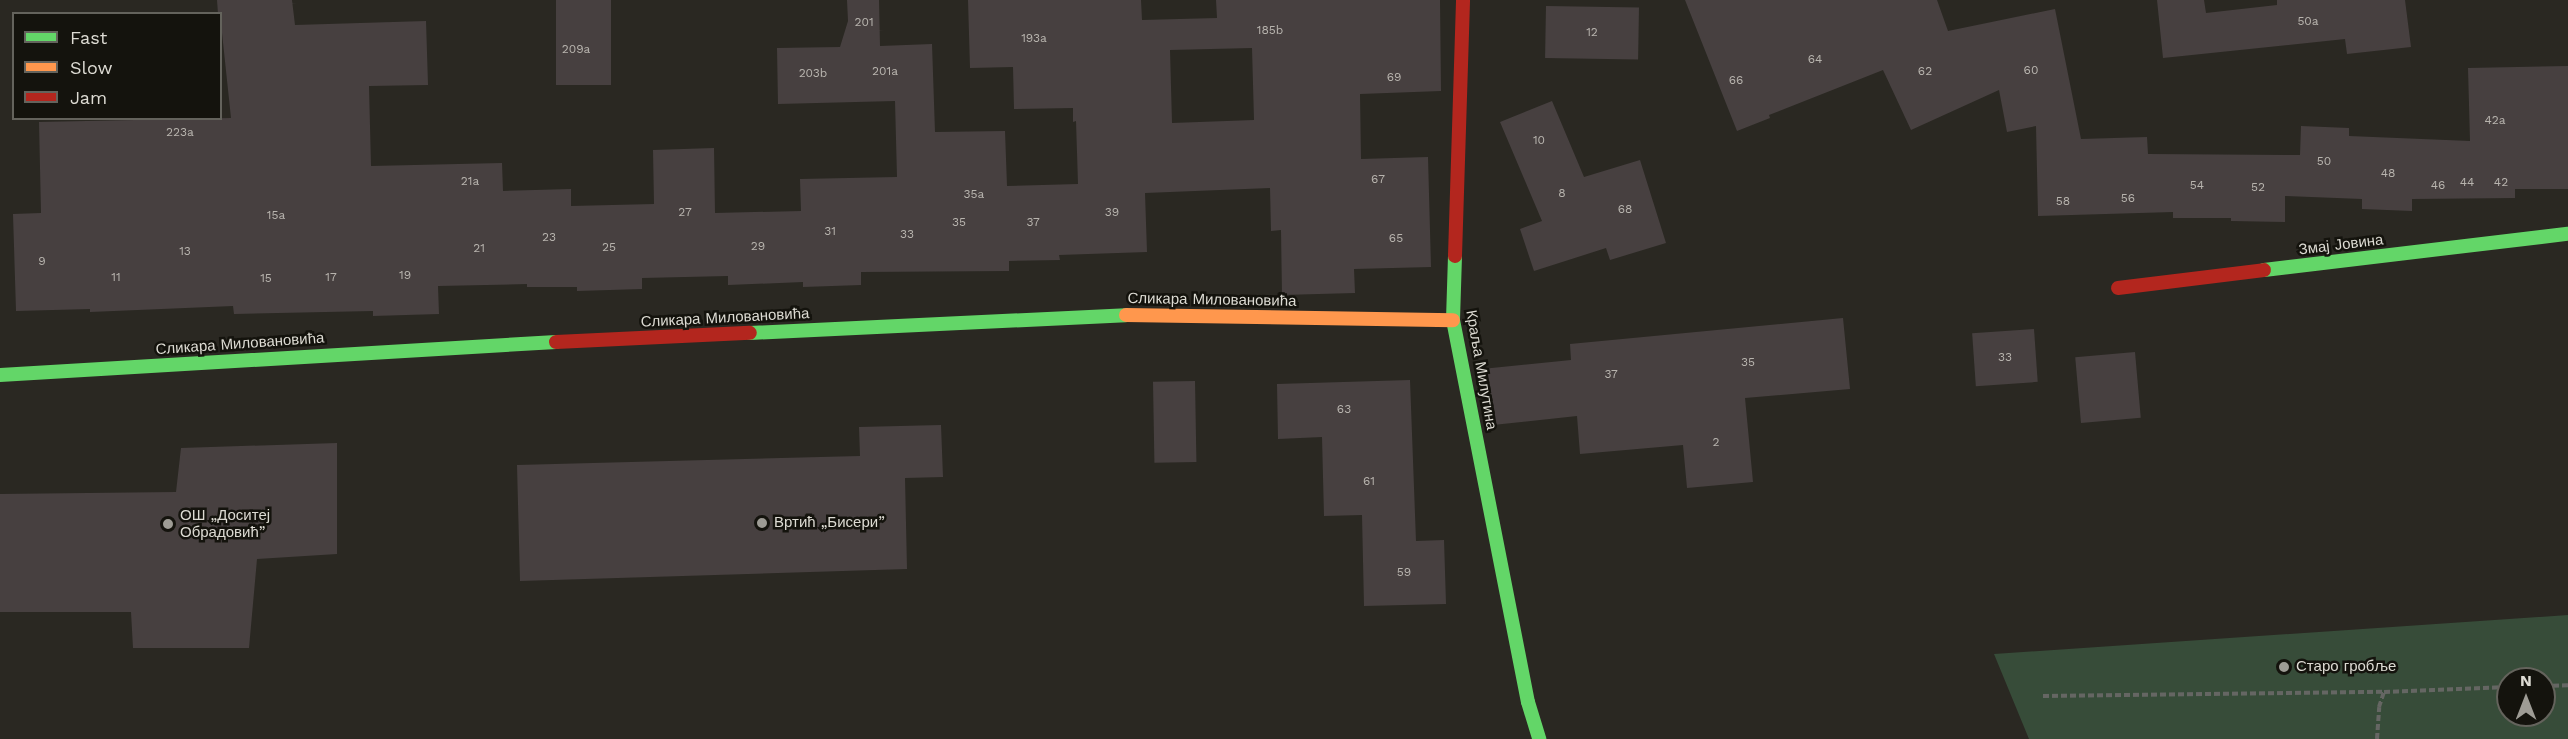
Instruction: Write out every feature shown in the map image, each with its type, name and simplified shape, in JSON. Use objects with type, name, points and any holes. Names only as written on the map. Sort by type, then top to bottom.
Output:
[{"type":"street","name":"Краља Милутина","points":[[1463,0],[1453,320],[1526,691],[1539,739]]},
{"type":"street","name":"Змај Јовина","points":[[2118,288],[2568,234]]},
{"type":"street","name":"Сликара Миловановића","points":[[0,375],[364,352],[1109,315],[1453,320]]},
{"type":"path","points":[[2043,696],[2384,692],[2496,687]]},
{"type":"path","points":[[2377,739],[2379,707],[2384,692]]},
{"type":"green space","name":"Старо гробље","points":[[2568,615],[2568,739],[2029,739],[1994,654]]},
{"type":"building","points":[[217,0],[292,0],[295,25],[426,21],[428,85],[369,86],[371,166],[502,163],[503,191],[571,189],[571,206],[654,204],[653,150],[714,148],[715,213],[801,211],[800,179],[897,177],[895,101],[778,104],[777,48],[840,47],[848,21],[847,0],[879,0],[880,46],[932,44],[935,132],[1005,131],[1007,186],[1078,184],[1076,121],[1073,122],[1073,108],[1014,109],[1013,67],[970,68],[968,0],[1141,0],[1142,20],[1217,18],[1216,0],[1440,0],[1441,91],[1360,94],[1361,159],[1428,157],[1431,267],[1354,269],[1355,293],[1282,295],[1281,230],[1271,231],[1270,188],[1145,193],[1147,252],[1059,255],[1060,260],[1009,261],[1009,271],[861,272],[861,285],[803,287],[803,282],[728,285],[728,276],[642,278],[642,289],[577,291],[577,287],[527,287],[527,284],[438,286],[439,314],[373,316],[373,311],[234,314],[233,306],[90,312],[90,309],[16,311],[13,214],[41,213],[39,122],[222,120],[231,118],[222,12],[218,12]],"holes":[[[1252,48],[1254,120],[1172,123],[1170,50]]]},
{"type":"building","points":[[556,0],[611,0],[611,85],[556,85]]},
{"type":"building","points":[[1685,0],[1937,0],[1948,31],[2055,9],[2081,139],[2147,137],[2148,154],[2300,155],[2301,126],[2349,128],[2349,136],[2470,141],[2468,68],[2568,66],[2568,189],[2515,189],[2515,198],[2412,199],[2412,211],[2362,209],[2362,199],[2285,196],[2285,222],[2231,221],[2231,218],[2173,218],[2173,212],[2038,216],[2036,126],[2007,132],[1999,90],[1911,130],[1883,70],[1769,115],[1770,118],[1737,131]]},
{"type":"building","points":[[2157,0],[2204,0],[2206,13],[2277,5],[2277,0],[2405,0],[2411,47],[2347,54],[2345,39],[2163,58]]},
{"type":"building","points":[[1546,6],[1639,8],[1638,60],[1545,58]]},
{"type":"building","points":[[1552,101],[1584,177],[1640,160],[1666,243],[1610,260],[1606,248],[1534,271],[1520,229],[1542,221],[1500,122]]},
{"type":"building","points":[[1843,318],[1850,389],[1745,398],[1753,482],[1687,488],[1683,445],[1580,454],[1577,416],[1493,425],[1482,369],[1571,360],[1570,344]]},
{"type":"building","points":[[2034,329],[2038,382],[1976,386],[1972,333]]},
{"type":"building","points":[[2135,352],[2141,418],[2081,423],[2075,357]]},
{"type":"building","points":[[1410,380],[1416,541],[1444,540],[1446,604],[1364,606],[1362,515],[1324,516],[1322,437],[1278,439],[1277,384]]},
{"type":"building","points":[[1195,381],[1196,462],[1154,463],[1153,382]]},
{"type":"building","name":"Вртић „Бисери”","points":[[941,425],[943,477],[905,478],[907,569],[520,581],[517,465],[860,456],[859,427]]},
{"type":"building","name":"ОШ „Доситеј Обрадовић”","points":[[337,443],[337,554],[257,559],[249,648],[133,648],[131,612],[0,612],[0,494],[176,492],[181,448]]},
{"type":"traffic: fast","points":[[2264,270],[2568,234]]},
{"type":"traffic: fast","points":[[1455,256],[1453,320],[1528,702],[1539,739]]},
{"type":"traffic: fast","points":[[750,333],[1126,315]]},
{"type":"traffic: fast","points":[[0,375],[556,342]]},
{"type":"traffic: slow","points":[[1126,315],[1453,320]]},
{"type":"traffic: jam","points":[[1455,256],[1463,0]]},
{"type":"traffic: jam","points":[[2118,288],[2264,270]]},
{"type":"traffic: jam","points":[[556,342],[750,333]]},
{"type":"place","name":"Вртић „Бисери”","points":[[762,523]]},
{"type":"place","name":"ОШ „Доситеј Обрадовић”","points":[[168,524]]},
{"type":"place","name":"Старо гробље","points":[[2284,667]]}]
